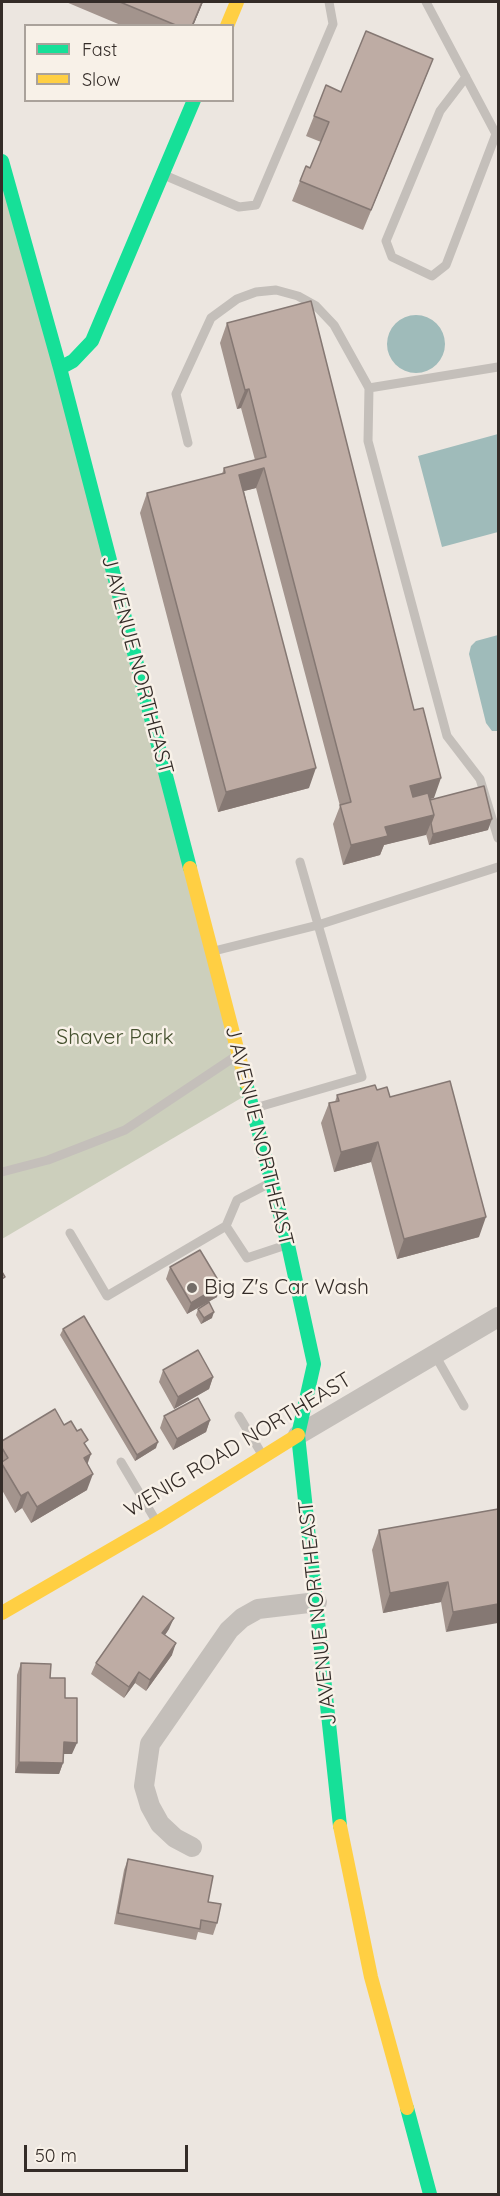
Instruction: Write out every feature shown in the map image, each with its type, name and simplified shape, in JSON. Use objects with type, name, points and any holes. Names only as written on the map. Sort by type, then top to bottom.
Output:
[{"type":"street","points":[[228,24],[237,2]]},
{"type":"street","points":[[60,368],[73,361],[92,340],[193,102]]},
{"type":"street","name":"J AVENUE NORTHEAST","points":[[2,161],[60,368],[288,1245],[314,1365],[298,1435],[340,1825],[354,1903],[430,2194]]},
{"type":"street","name":"WENIG ROAD NORTHEAST","points":[[2,1612],[157,1523],[298,1435],[498,1317]]},
{"type":"street","points":[[192,1847],[176,1838],[160,1824],[150,1806],[144,1786],[150,1744],[229,1630],[242,1618],[258,1609],[317,1602]]},
{"type":"lane","points":[[162,174],[239,207],[256,205],[333,24],[329,2]]},
{"type":"lane","points":[[426,2],[466,77],[496,134],[446,266],[432,276],[393,257],[386,241],[440,111],[466,77]]},
{"type":"lane","points":[[188,443],[176,394],[211,318],[237,299],[256,292],[276,290],[298,296],[316,306],[334,325],[369,388],[368,441],[447,736],[480,779],[498,838]]},
{"type":"lane","points":[[369,388],[498,367]]},
{"type":"lane","points":[[252,1109],[362,1077],[300,862]]},
{"type":"lane","points":[[212,952],[318,924],[498,867]]},
{"type":"lane","points":[[2,1172],[48,1160],[125,1130],[238,1054]]},
{"type":"lane","points":[[70,1233],[107,1296],[226,1226],[237,1200],[271,1182]]},
{"type":"lane","points":[[226,1226],[247,1258],[288,1245]]},
{"type":"lane","points":[[435,1355],[464,1406]]},
{"type":"lane","points":[[239,1416],[264,1458]]},
{"type":"lane","points":[[121,1462],[157,1523]]},
{"type":"green space","name":"Shaver Park","points":[[2,161],[248,1094],[2,1239]]},
{"type":"water","points":[[410,315],[422,315],[437,323],[445,338],[445,350],[437,365],[422,373],[410,373],[395,365],[387,350],[387,338],[395,323]]},
{"type":"water","points":[[498,434],[498,532],[442,547],[418,456]]},
{"type":"water","points":[[498,635],[498,731],[492,731],[486,723],[469,654],[471,646],[476,641]]},
{"type":"building","points":[[120,2],[202,2],[193,24],[173,24]]},
{"type":"building","points":[[366,31],[433,59],[371,210],[300,181],[306,166],[310,168],[329,122],[314,116],[326,85],[341,92]]},
{"type":"building","points":[[311,301],[414,710],[423,708],[441,778],[410,786],[413,797],[428,793],[434,815],[385,827],[388,836],[351,845],[340,805],[351,802],[264,468],[239,475],[316,768],[226,792],[147,493],[225,473],[224,468],[266,457],[249,389],[245,390],[227,323]]},
{"type":"building","points":[[484,786],[492,819],[433,834],[431,823],[434,815],[430,800]]},
{"type":"building","points":[[450,1081],[486,1217],[404,1239],[378,1142],[341,1152],[329,1103],[339,1101],[337,1095],[375,1085],[377,1090],[387,1087],[390,1097]]},
{"type":"building","points":[[200,1250],[221,1285],[191,1303],[170,1267]]},
{"type":"building","points":[[209,1302],[214,1312],[204,1318],[198,1309]]},
{"type":"building","points":[[84,1316],[158,1442],[137,1455],[63,1329]]},
{"type":"building","points":[[198,1350],[213,1377],[178,1397],[163,1370]]},
{"type":"building","points":[[198,1398],[210,1420],[177,1439],[164,1416]]},
{"type":"building","points":[[55,1409],[64,1425],[71,1421],[77,1431],[81,1429],[88,1440],[84,1443],[91,1454],[84,1458],[93,1474],[37,1507],[28,1492],[21,1496],[2,1464],[8,1458],[2,1448],[2,1441]]},
{"type":"building","points":[[498,1509],[498,1604],[453,1612],[448,1582],[390,1593],[379,1530]]},
{"type":"building","points":[[143,1596],[174,1618],[162,1633],[176,1643],[150,1680],[139,1672],[129,1687],[96,1663]]},
{"type":"building","points":[[21,1663],[51,1664],[50,1678],[65,1678],[65,1698],[77,1698],[77,1743],[64,1742],[63,1763],[19,1762]]},
{"type":"building","points":[[128,1859],[213,1876],[208,1902],[221,1904],[217,1923],[201,1920],[200,1929],[118,1913]]},
{"type":"traffic: fast","points":[[60,368],[73,361],[92,341],[193,102]]},
{"type":"traffic: fast","points":[[2,161],[60,368],[190,868]]},
{"type":"traffic: fast","points":[[246,1083],[288,1245],[314,1364],[298,1435],[340,1826]]},
{"type":"traffic: fast","points":[[407,2108],[430,2194]]},
{"type":"traffic: slow","points":[[228,24],[237,2]]},
{"type":"traffic: slow","points":[[190,868],[246,1083]]},
{"type":"traffic: slow","points":[[2,1613],[157,1523],[298,1435]]},
{"type":"traffic: slow","points":[[340,1826],[371,1977],[407,2108]]},
{"type":"place","name":"Big Z's Car Wash","points":[[192,1288]]}]
